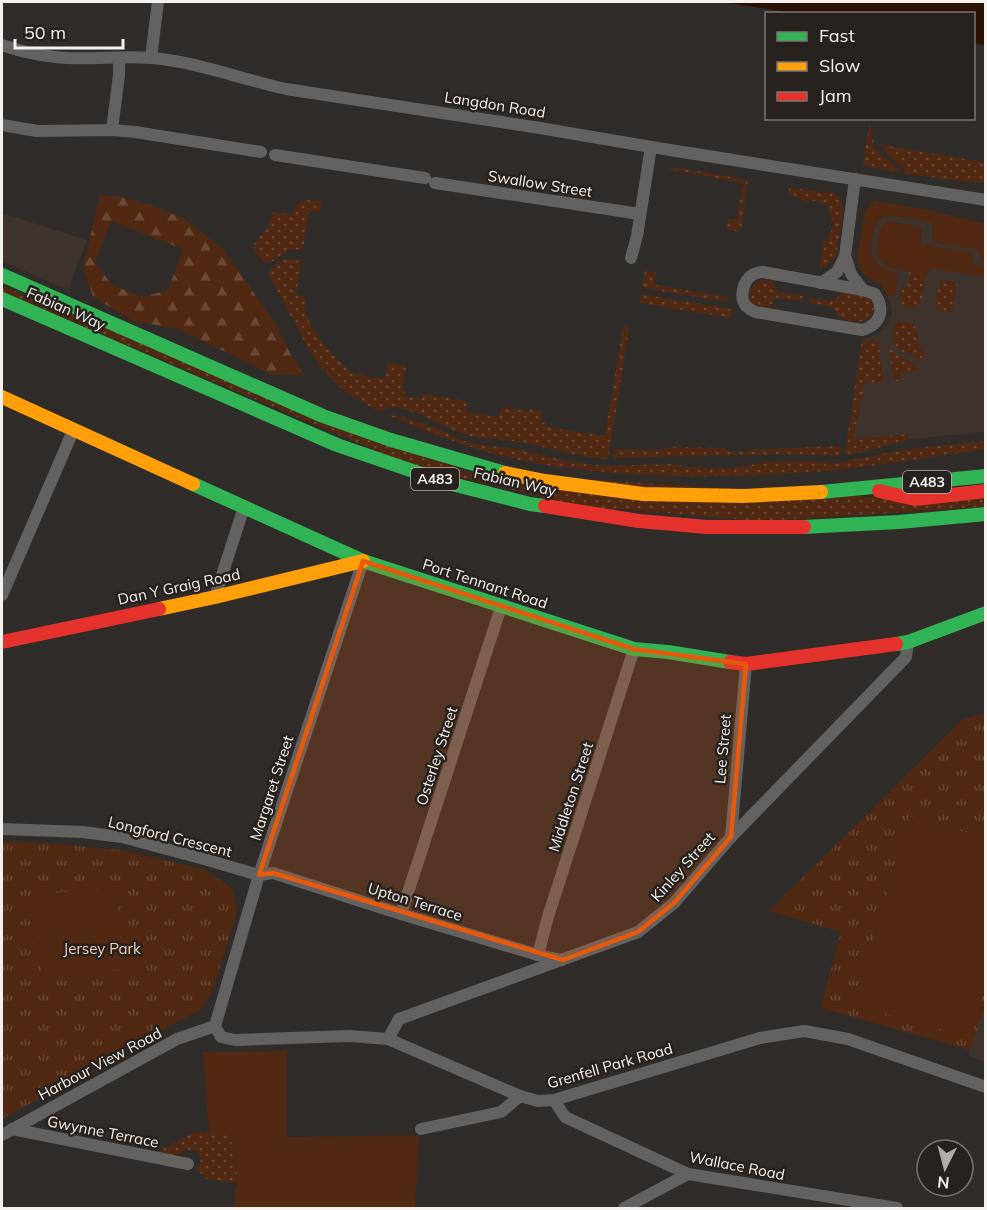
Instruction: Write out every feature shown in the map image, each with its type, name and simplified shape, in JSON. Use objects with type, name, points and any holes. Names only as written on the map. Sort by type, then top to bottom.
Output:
[{"type":"main road","name":"Fabian Way","points":[[2,275],[323,416],[402,444],[505,473],[545,481],[643,494],[702,496],[784,495],[986,476]]},
{"type":"main road","name":"Fabian Way","points":[[2,299],[337,445],[448,483],[530,504],[639,521],[707,527],[808,527],[986,514]]},
{"type":"main road","name":"Port Tennant Road","points":[[2,397],[363,561],[634,649],[746,664],[908,642],[986,613]]},
{"type":"main road","points":[[868,488],[915,499],[986,491]]},
{"type":"main road","name":"Dan Y Graig Road","points":[[2,642],[215,597],[363,561]]},
{"type":"street","points":[[151,58],[158,2]]},
{"type":"street","name":"Langdon Road","points":[[2,45],[22,52],[57,58],[151,58],[195,64],[286,89],[985,200]]},
{"type":"street","points":[[112,130],[119,58]]},
{"type":"street","points":[[2,125],[37,130],[135,132],[261,152]]},
{"type":"street","points":[[631,258],[637,236],[651,147]]},
{"type":"street","name":"Swallow Street","points":[[275,155],[640,214]]},
{"type":"street","points":[[821,283],[837,272],[845,256],[855,180]]},
{"type":"street","points":[[845,256],[851,274],[862,290]]},
{"type":"street","points":[[762,272],[862,290],[875,294],[880,301],[881,312],[876,322],[862,330],[755,312],[742,300],[743,289],[748,279],[753,274],[762,272]]},
{"type":"street","points":[[2,595],[73,430]]},
{"type":"street","points":[[215,597],[243,507]]},
{"type":"street","name":"Margaret Street","points":[[215,1026],[259,875],[363,561]]},
{"type":"street","name":"Osterley Street","points":[[401,914],[501,607]]},
{"type":"street","name":"Kinley Street","points":[[388,1039],[399,1019],[638,932],[674,903],[731,837],[906,657],[908,642]]},
{"type":"street","name":"Middleton Street","points":[[537,955],[634,649]]},
{"type":"street","name":"Lee Street","points":[[731,837],[746,664]]},
{"type":"street","name":"Longford Crescent","points":[[2,829],[83,832],[122,837],[259,875]]},
{"type":"street","name":"Upton Terrace","points":[[259,875],[273,873],[537,955],[563,960]]},
{"type":"street","name":"Grenfell Park Road","points":[[215,1026],[221,1037],[235,1040],[350,1036],[388,1039],[520,1096],[538,1101],[554,1100],[760,1038],[804,1031],[848,1039],[986,1087]]},
{"type":"street","name":"Harbour View Road","points":[[7,1132],[177,1040],[215,1026]]},
{"type":"street","points":[[421,1129],[501,1112],[520,1096]]},
{"type":"street","name":"Wallace Road","points":[[554,1100],[565,1117],[688,1174],[897,1209]]},
{"type":"street","name":"Gwynne Terrace","points":[[7,1132],[188,1164]]},
{"type":"street","points":[[624,1209],[688,1174]]},
{"type":"highlighted area","points":[[363,561],[634,649],[746,664],[731,837],[674,903],[638,932],[563,960],[273,873],[259,875]]},
{"type":"shaded area","points":[[722,2],[985,2],[985,45],[975,43],[975,12],[787,12]]},
{"type":"shaded area","points":[[875,201],[933,211],[985,224],[985,432],[847,445],[862,340],[879,333],[886,326],[892,312],[887,294],[881,285],[863,274],[857,260],[865,212]]},
{"type":"shaded area","points":[[2,213],[87,240],[68,290],[2,261]]},
{"type":"shaded area","points":[[985,1003],[986,1062],[968,1055]]},
{"type":"green space","points":[[870,120],[874,148],[902,172],[863,166]]},
{"type":"green space","points":[[881,145],[985,162],[985,183],[905,174],[905,170]]},
{"type":"green space","points":[[674,167],[748,180],[741,230],[726,230],[728,219],[737,220],[743,183],[668,169]]},
{"type":"green space","points":[[789,188],[833,193],[838,196],[842,204],[843,213],[836,256],[826,266],[820,268],[824,241],[827,240],[834,225],[827,204],[810,200],[808,203],[789,193]]},
{"type":"green space","points":[[100,195],[118,196],[151,205],[185,219],[223,249],[275,323],[304,375],[271,374],[178,329],[133,321],[93,297],[83,268]],"holes":[[[111,221],[183,249],[168,290],[142,297],[111,284],[95,262]]]},
{"type":"green space","points":[[308,200],[322,202],[320,212],[309,211],[303,249],[290,250],[267,263],[263,261],[252,247],[266,229],[274,212],[293,215],[298,204]]},
{"type":"green space","points":[[875,201],[933,211],[985,224],[985,261],[981,259],[979,251],[974,249],[932,242],[932,223],[900,217],[884,217],[880,219],[875,228],[871,252],[878,265],[895,271],[898,275],[895,297],[887,294],[881,285],[863,274],[857,260],[865,212]]},
{"type":"green space","points":[[888,221],[921,227],[921,244],[973,253],[972,263],[985,266],[985,277],[935,269],[926,275],[890,268],[879,260],[877,250],[879,233]]},
{"type":"green space","points":[[287,259],[301,261],[296,295],[306,297],[305,311],[310,323],[327,348],[342,364],[356,374],[385,379],[388,363],[406,366],[402,390],[405,391],[404,396],[421,399],[422,394],[467,401],[466,412],[499,417],[501,407],[540,410],[542,412],[541,422],[546,423],[546,427],[605,436],[623,327],[629,328],[608,459],[518,442],[474,437],[405,409],[393,407],[378,411],[344,391],[324,371],[309,350],[268,273],[279,262]]},
{"type":"green space","points":[[645,271],[656,272],[655,285],[728,297],[727,302],[642,288]]},
{"type":"green space","points":[[909,272],[926,275],[922,299],[912,307],[901,305],[902,299],[899,298],[901,288],[907,286]]},
{"type":"green space","points":[[763,280],[773,281],[779,292],[804,296],[803,301],[777,298],[768,308],[758,306],[750,299],[750,292],[755,284]]},
{"type":"green space","points":[[940,280],[957,282],[952,313],[935,309]]},
{"type":"green space","points":[[2,286],[467,472],[869,497],[985,497],[985,507],[761,521],[580,506],[413,466],[2,292]]},
{"type":"green space","points":[[842,292],[870,299],[874,309],[869,318],[854,321],[839,318],[833,307],[809,303],[810,298],[834,301]]},
{"type":"green space","points":[[641,294],[732,309],[731,318],[640,303]]},
{"type":"green space","points":[[901,321],[914,325],[917,329],[919,344],[925,352],[923,362],[896,348],[893,338],[894,325]]},
{"type":"green space","points":[[872,336],[879,347],[884,382],[864,384],[854,439],[908,434],[908,440],[858,453],[845,454],[862,340],[871,341]]},
{"type":"green space","points":[[889,347],[897,355],[912,362],[919,370],[901,372],[901,380],[894,382]]},
{"type":"green space","points":[[385,414],[421,423],[460,440],[476,444],[517,449],[567,461],[608,466],[672,464],[688,467],[726,468],[765,462],[837,463],[908,449],[985,441],[985,449],[823,471],[734,476],[645,475],[569,468],[519,460],[468,446]]},
{"type":"green space","points":[[841,446],[840,456],[777,454],[614,458],[616,449],[725,448],[726,451],[745,452],[745,450]]},
{"type":"green space","points":[[985,713],[986,1003],[970,1050],[821,1008],[841,932],[769,911],[962,720]]},
{"type":"green space","points":[[909,816],[985,838],[985,983],[970,1038],[855,1005]]},
{"type":"green space","name":"Jersey Park","points":[[2,843],[120,850],[203,869],[227,884],[233,891],[236,910],[212,992],[201,1009],[2,1119]]},
{"type":"green space","points":[[117,889],[122,970],[41,975],[36,894]]},
{"type":"green space","points":[[287,1051],[287,1137],[419,1135],[415,1208],[233,1208],[236,1185],[239,1184],[230,1132],[209,1132],[203,1052]]},
{"type":"green space","points":[[230,1132],[239,1184],[203,1178],[204,1174],[195,1171],[201,1159],[196,1151],[186,1150],[173,1155],[159,1151],[193,1133]]},
{"type":"traffic: fast","points":[[2,275],[323,416],[391,440],[505,473]]},
{"type":"traffic: fast","points":[[2,299],[337,445],[448,483],[545,506]]},
{"type":"traffic: fast","points":[[821,492],[986,476]]},
{"type":"traffic: fast","points":[[193,484],[363,561],[634,649],[730,662]]},
{"type":"traffic: fast","points":[[804,527],[986,514]]},
{"type":"traffic: fast","points":[[896,644],[908,642],[986,613]]},
{"type":"traffic: slow","points":[[2,397],[193,484]]},
{"type":"traffic: slow","points":[[505,473],[545,481],[643,494],[743,496],[821,492]]},
{"type":"traffic: slow","points":[[159,609],[363,561]]},
{"type":"traffic: jam","points":[[879,491],[915,499],[986,491]]},
{"type":"traffic: jam","points":[[545,506],[639,521],[707,527],[804,527]]},
{"type":"traffic: jam","points":[[2,642],[159,609]]},
{"type":"traffic: jam","points":[[730,662],[746,664],[896,644]]}]
